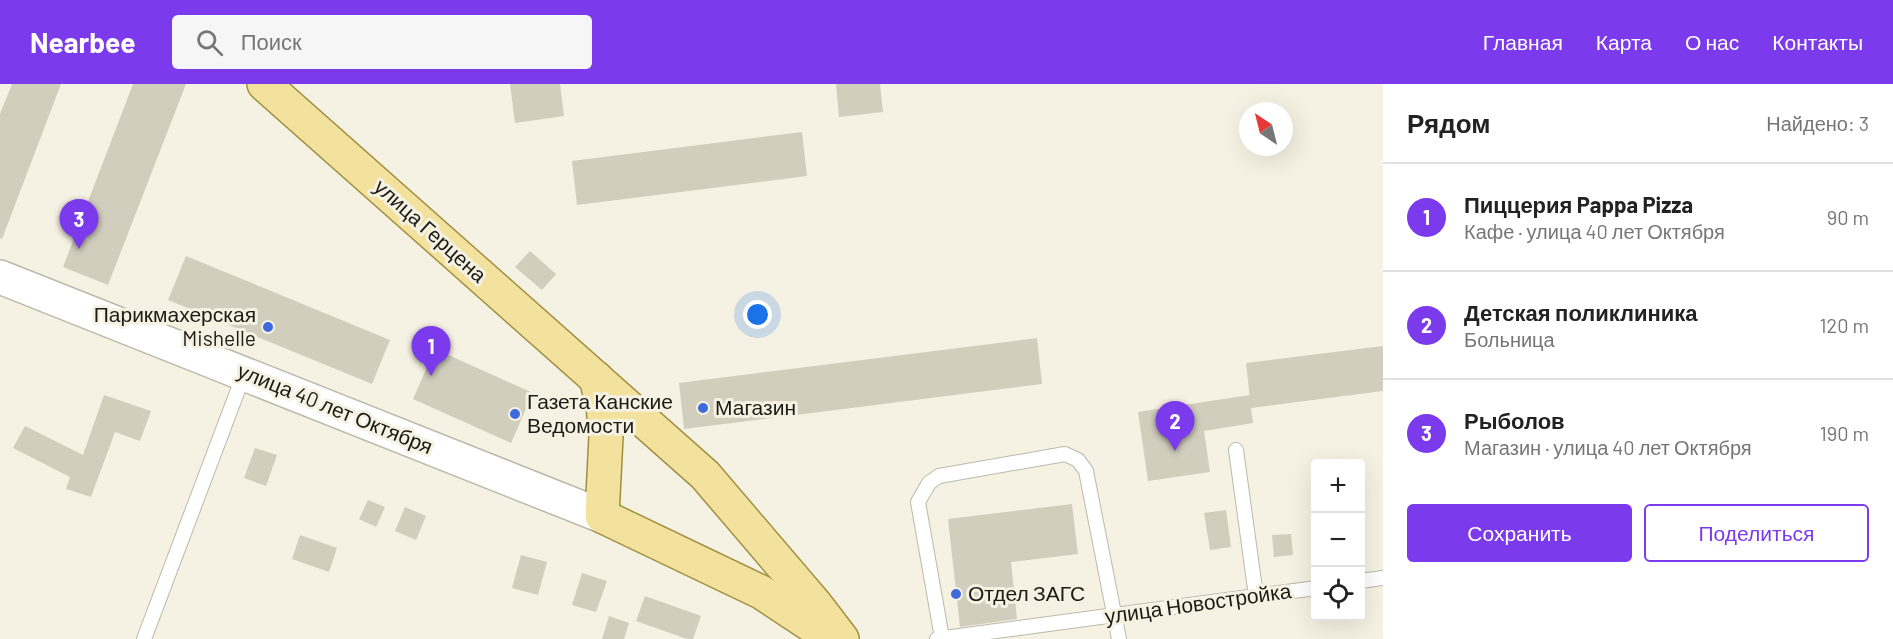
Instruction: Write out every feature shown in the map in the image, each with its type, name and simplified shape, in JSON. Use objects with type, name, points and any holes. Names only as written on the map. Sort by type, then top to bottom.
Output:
[{"type":"main road","name":"улица Герцена","points":[[264,84],[705,475],[816,605],[842,639]]},
{"type":"main road","name":"улица 40 лет Октября","points":[[0,277],[602,516]]},
{"type":"main road","points":[[596,378],[603,406],[606,435],[602,516],[761,592],[833,639]]},
{"type":"lane","points":[[144,639],[245,373]]},
{"type":"lane","points":[[1236,450],[1256,596]]},
{"type":"lane","points":[[942,638],[918,502],[929,483],[939,476],[1065,454],[1078,460],[1086,471],[1119,639]]},
{"type":"lane","points":[[1365,580],[1383,578]]},
{"type":"lane","name":"улица Новостройка","points":[[937,639],[1311,589]]},
{"type":"building","points":[[12,84],[61,84],[2,239],[0,238],[0,114]]},
{"type":"building","points":[[133,84],[186,84],[108,285],[63,267]]},
{"type":"building","points":[[510,84],[560,84],[564,116],[515,123]]},
{"type":"building","points":[[836,84],[880,84],[883,112],[839,117]]},
{"type":"building","points":[[802,132],[807,176],[577,205],[572,161]]},
{"type":"building","points":[[530,251],[556,274],[542,290],[515,267]]},
{"type":"building","points":[[186,256],[390,340],[372,384],[168,300]]},
{"type":"building","points":[[1037,338],[1042,384],[684,429],[679,383]]},
{"type":"building","points":[[1383,346],[1383,391],[1251,408],[1253,423],[1204,431],[1210,472],[1148,481],[1138,412],[1250,395],[1246,363]]},
{"type":"building","points":[[435,349],[533,393],[511,443],[413,399]]},
{"type":"building","points":[[104,395],[151,411],[140,441],[115,432],[91,497],[66,489],[70,477],[13,448],[25,426],[83,455]]},
{"type":"building","points":[[255,448],[277,455],[266,486],[244,478]]},
{"type":"building","points":[[368,500],[385,507],[376,527],[359,519]]},
{"type":"building","points":[[1072,504],[1078,554],[1011,562],[1017,619],[960,627],[948,519]]},
{"type":"building","points":[[405,507],[426,516],[416,540],[395,531]]},
{"type":"building","points":[[1226,510],[1231,547],[1210,550],[1204,513]]},
{"type":"building","points":[[1291,534],[1293,555],[1274,557],[1272,535]]},
{"type":"building","points":[[300,535],[337,548],[329,572],[292,559]]},
{"type":"building","points":[[521,555],[547,562],[538,595],[512,588]]},
{"type":"building","points":[[582,573],[607,581],[596,612],[572,605]]},
{"type":"building","points":[[645,596],[701,616],[693,639],[687,639],[636,621]]},
{"type":"building","points":[[609,616],[629,623],[624,639],[602,639]]},
{"type":"place","name":"Рыболов","points":[[79,249]]},
{"type":"place","name":"Парикмахерская Mishelle","points":[[268,327]]},
{"type":"place","name":"Пиццерия Pappa Pizza","points":[[431,376]]},
{"type":"place","name":"Магазин","points":[[703,408]]},
{"type":"place","name":"Газета Канские Ведомости","points":[[515,414]]},
{"type":"place","name":"Детская поликлиника","points":[[1175,451]]},
{"type":"place","name":"Отдел ЗАГС","points":[[956,594]]}]
